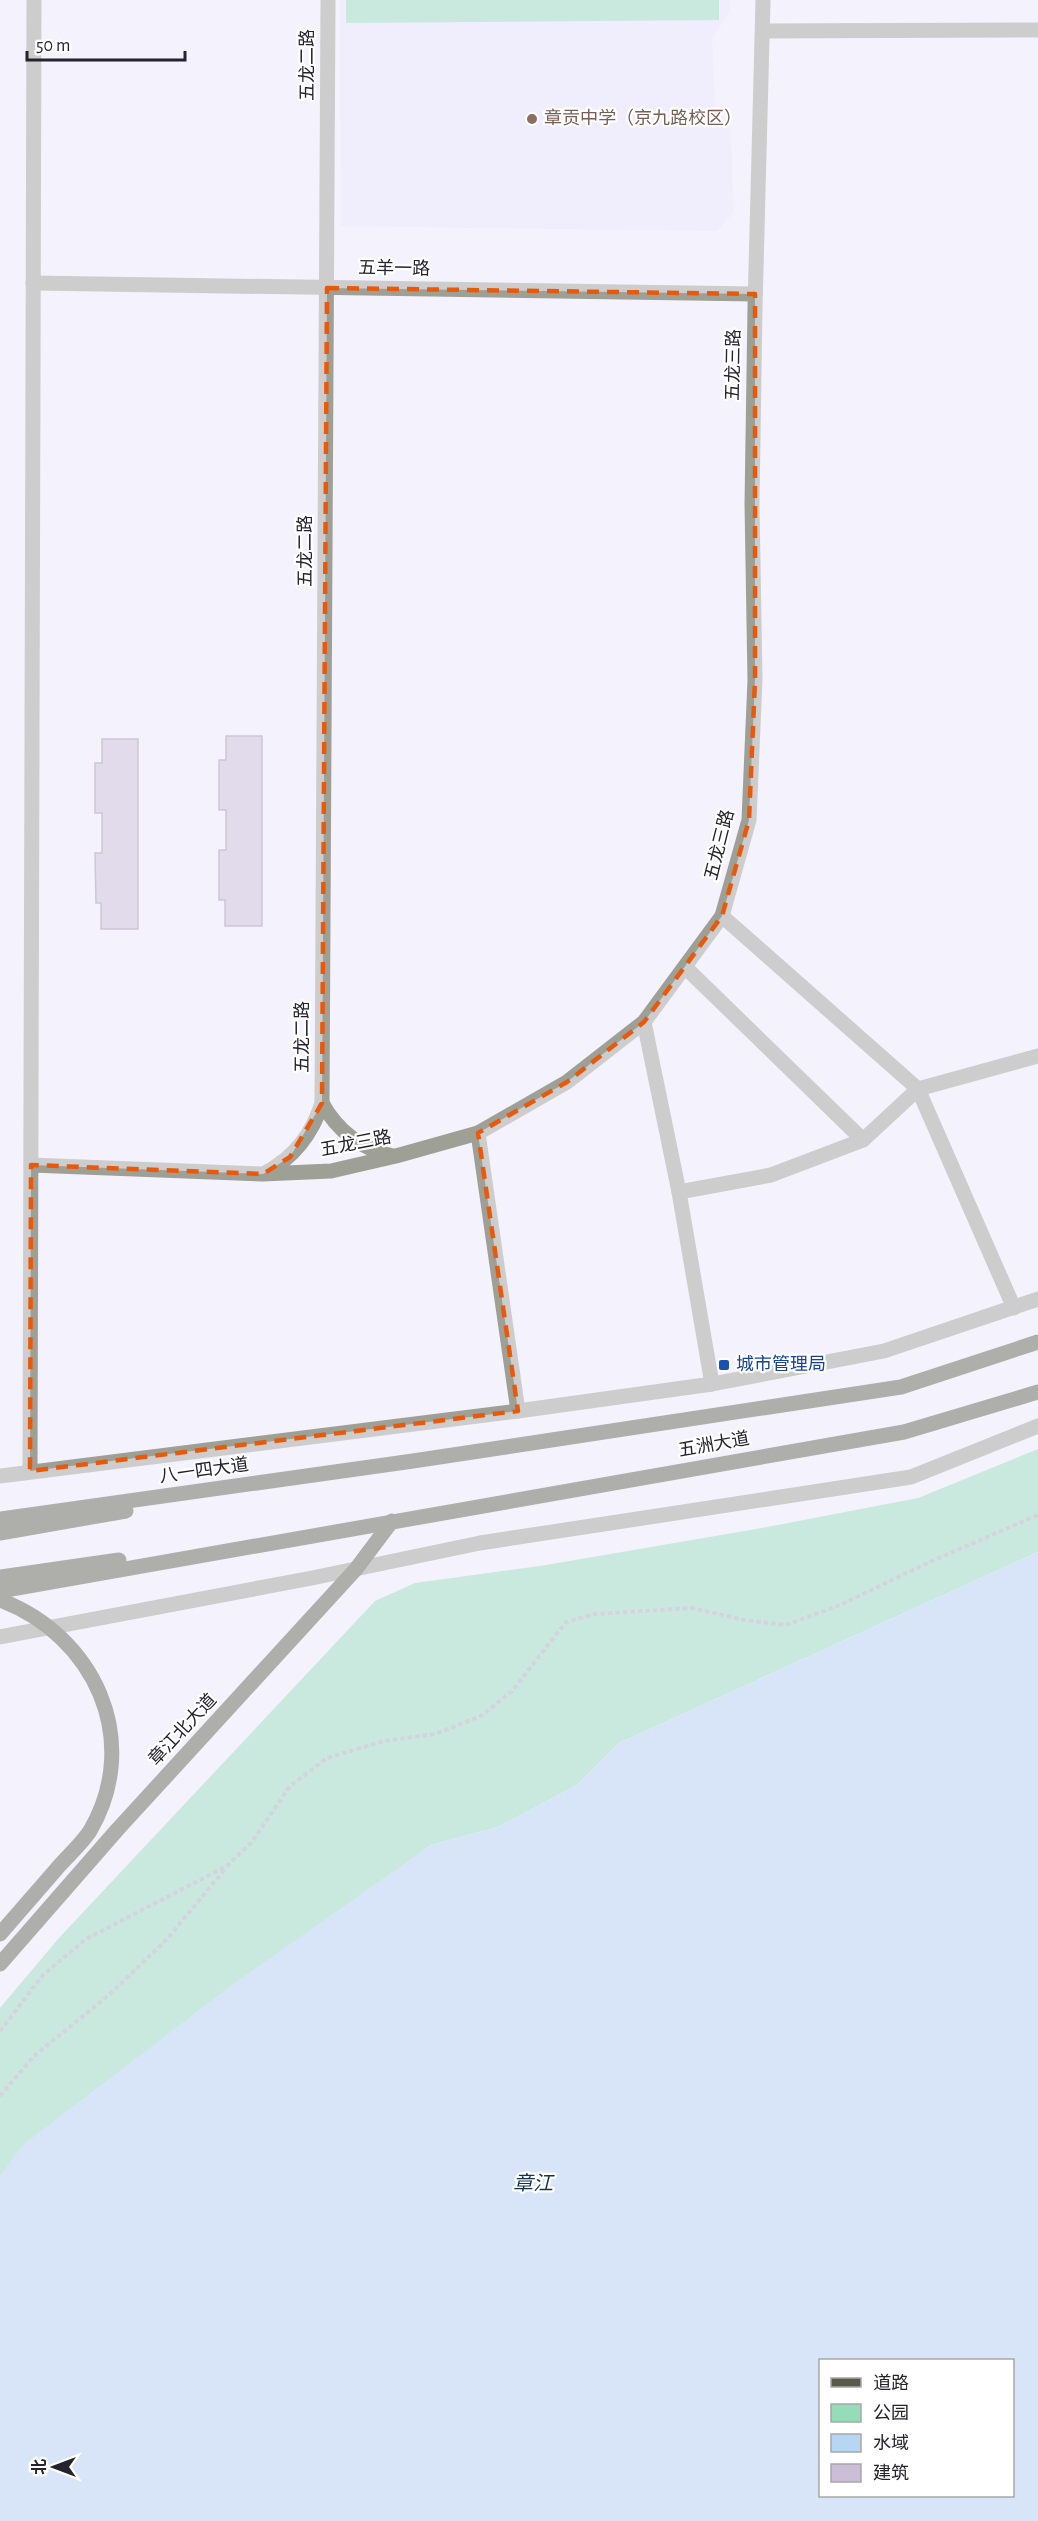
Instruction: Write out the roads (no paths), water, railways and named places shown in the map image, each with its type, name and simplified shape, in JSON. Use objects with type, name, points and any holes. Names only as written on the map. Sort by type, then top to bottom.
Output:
[{"type":"main road","name":"五洲大道","points":[[413,1461],[901,1388],[1038,1342]]},
{"type":"main road","name":"五洲大道","points":[[392,1521],[904,1432],[1038,1392]]},
{"type":"main road","name":"八一四大道","points":[[0,1519],[413,1461]]},
{"type":"main road","points":[[0,1533],[413,1461]]},
{"type":"main road","points":[[0,1577],[392,1521]]},
{"type":"main road","points":[[0,1591],[392,1521]]},
{"type":"main road","name":"章江北大道","points":[[0,1964],[117,1830],[356,1569],[392,1521]]},
{"type":"main road","points":[[0,1600],[21,1608],[52,1628],[73,1648],[86,1666],[105,1706],[109,1727],[110,1771],[102,1803],[89,1832],[0,1934]]},
{"type":"street","points":[[30,1471],[34,0]]},
{"type":"street","name":"五龙二路","points":[[322,1103],[328,0]]},
{"type":"street","name":"五龙三路","points":[[31,1166],[263,1174],[331,1171],[478,1133],[567,1082],[644,1022],[722,916],[749,820],[755,680],[752,504],[763,0]]},
{"type":"street","points":[[763,31],[1038,30]]},
{"type":"street","name":"五羊一路","points":[[33,283],[755,294]]},
{"type":"street","points":[[722,916],[918,1089],[1014,1308]]},
{"type":"street","points":[[685,967],[863,1140]]},
{"type":"street","points":[[644,1022],[679,1192],[712,1384]]},
{"type":"street","points":[[679,1192],[771,1175],[863,1140],[918,1089],[1038,1056]]},
{"type":"street","points":[[322,1103],[335,1124],[355,1141],[368,1148],[396,1156]]},
{"type":"street","points":[[263,1174],[283,1162],[301,1145],[317,1118],[322,1103]]},
{"type":"street","points":[[478,1133],[518,1411]]},
{"type":"street","points":[[0,1476],[518,1411],[712,1384],[884,1351],[1038,1299]]},
{"type":"street","points":[[0,1637],[480,1544],[911,1477],[1038,1426]]},
{"type":"water","name":"章江","points":[[1038,1552],[1038,2521],[0,2521],[0,2176],[24,2144],[232,1985],[431,1845],[498,1827],[577,1785],[619,1743]]},
{"type":"place","name":"章贡中学（京九路校区）","points":[[532,119]]},
{"type":"place","name":"城市管理局","points":[[724,1365]]}]
